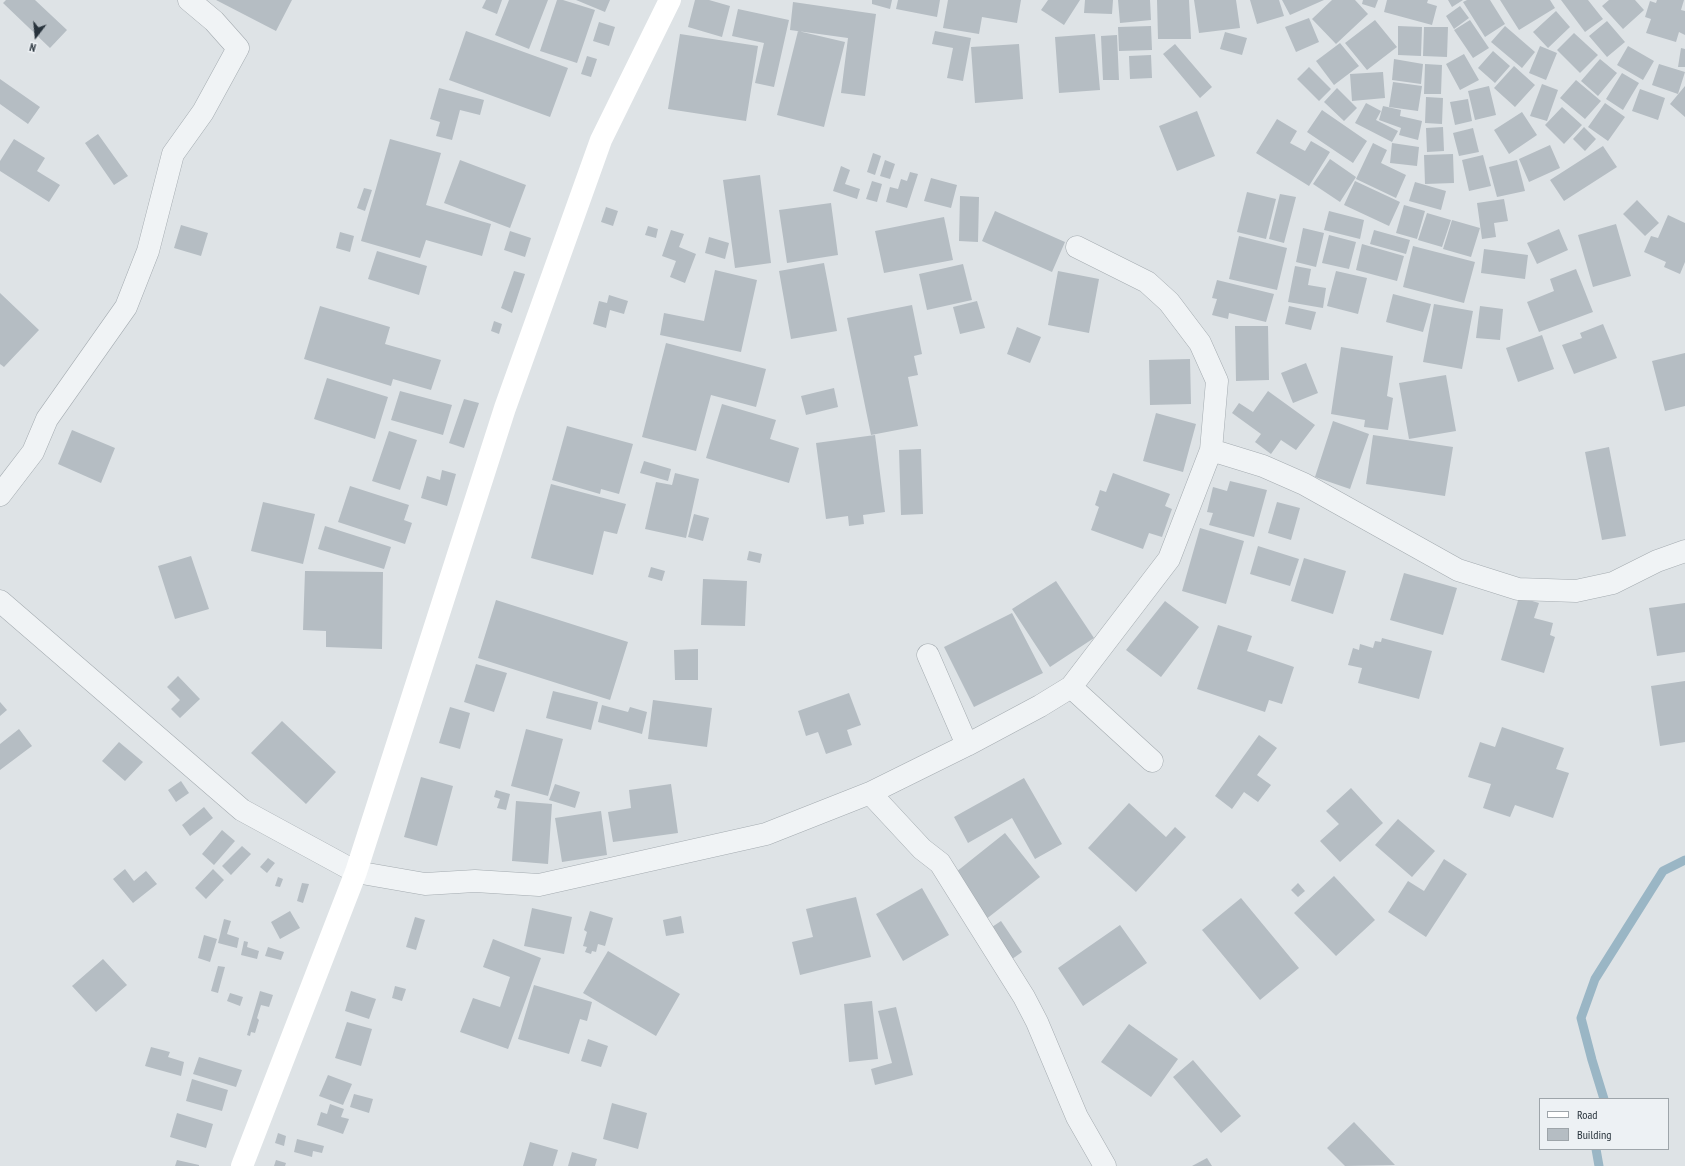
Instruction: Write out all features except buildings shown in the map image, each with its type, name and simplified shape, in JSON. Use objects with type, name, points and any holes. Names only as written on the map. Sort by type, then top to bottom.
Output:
[{"type":"main road","points":[[242,1166],[356,872],[502,416],[550,278],[601,140],[670,0]]},
{"type":"street","points":[[0,495],[33,452],[48,419],[126,307],[148,250],[173,154],[203,112],[238,48],[214,20],[189,0]]},
{"type":"street","points":[[0,601],[242,810],[356,872],[425,884],[474,881],[539,885],[766,834],[870,792],[967,745],[1040,706],[1071,687],[1169,559],[1211,450],[1217,381],[1200,343],[1169,302],[1147,282],[1077,247]]},
{"type":"street","points":[[1211,450],[1263,466],[1304,484],[1458,570],[1518,589],[1576,591],[1613,583],[1657,561],[1685,551]]},
{"type":"street","points":[[928,655],[967,745]]},
{"type":"street","points":[[1071,687],[1152,761]]},
{"type":"street","points":[[870,792],[922,849],[940,863],[1024,997],[1037,1022],[1077,1117],[1105,1166]]},
{"type":"waterway","points":[[1604,1098],[1581,1018],[1595,979],[1663,871],[1685,860]]},
{"type":"waterway","points":[[1596,1150],[1599,1166]]}]
